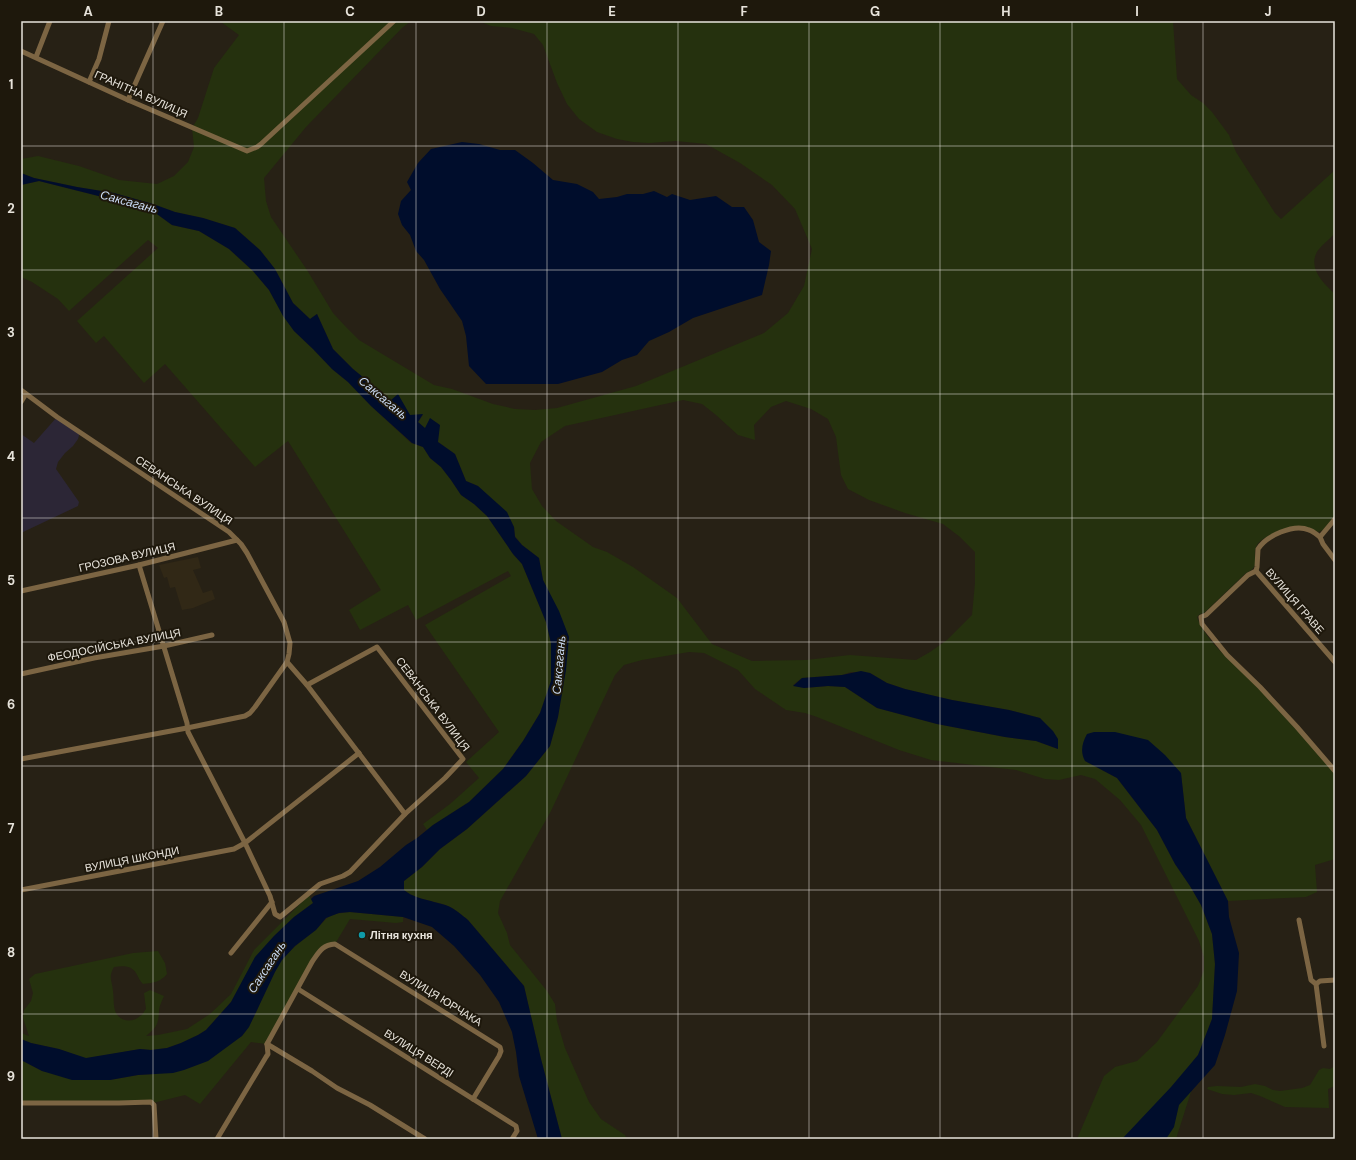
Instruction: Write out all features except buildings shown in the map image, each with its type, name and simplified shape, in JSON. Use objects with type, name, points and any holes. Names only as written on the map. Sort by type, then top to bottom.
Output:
[{"type":"street","points":[[36,57],[50,21]]},
{"type":"street","points":[[89,82],[99,59],[109,21]]},
{"type":"street","points":[[128,100],[162,21]]},
{"type":"street","name":"ГРАНІТНА ВУЛИЦЯ","points":[[21,51],[128,100],[246,151],[261,144],[394,21]]},
{"type":"street","points":[[21,402],[23,392]]},
{"type":"street","name":"СЕВАНСЬКА ВУЛИЦЯ","points":[[23,392],[57,417],[229,532],[241,544],[257,570],[284,622],[290,643],[287,662]]},
{"type":"street","points":[[1320,536],[1335,519]]},
{"type":"street","points":[[1335,560],[1323,544],[1320,536],[1309,530],[1294,528],[1275,535],[1265,541],[1258,549],[1256,557],[1256,571],[1248,575],[1201,618],[1202,624],[1222,650],[1260,687],[1335,771]]},
{"type":"street","name":"ГРОЗОВА ВУЛИЦЯ","points":[[21,592],[139,565],[237,540]]},
{"type":"street","points":[[21,759],[188,728],[245,716],[250,713],[287,662],[307,685],[405,814],[350,872],[320,884],[282,917],[275,914],[270,896],[245,844],[189,736],[188,728],[187,723],[139,565]]},
{"type":"street","name":"ВУЛИЦЯ ГРАВЕ","points":[[1256,571],[1335,662]]},
{"type":"street","name":"ФЕОДОСІЙСЬКА ВУЛИЦЯ","points":[[21,674],[212,635]]},
{"type":"street","name":"СЕВАНСЬКА ВУЛИЦЯ","points":[[307,685],[377,647],[462,757],[462,761],[405,814]]},
{"type":"street","name":"ВУЛИЦЯ ШКОНДИ","points":[[21,890],[225,851],[245,844],[359,753]]},
{"type":"street","points":[[231,953],[272,902]]},
{"type":"street","points":[[1299,920],[1310,980],[1316,984],[1324,1046]]},
{"type":"street","name":"ВУЛИЦЯ ЮРЧАКА","points":[[298,989],[312,962],[321,949],[328,944],[335,944],[500,1047],[499,1056],[473,1099]]},
{"type":"street","points":[[1316,984],[1335,980]]},
{"type":"street","points":[[217,1139],[268,1054],[267,1044],[298,989]]},
{"type":"street","name":"ВУЛИЦЯ ВЕРДІ","points":[[298,989],[516,1126],[517,1131],[512,1139]]},
{"type":"street","points":[[267,1044],[312,1070],[337,1088],[370,1105],[425,1139]]},
{"type":"street","points":[[21,1104],[151,1102],[154,1105],[156,1139]]},
{"type":"shaded area","points":[[57,417],[80,432],[78,439],[73,446],[58,462],[56,469],[79,502],[78,506],[21,533],[21,434],[34,443]]},
{"type":"shaded area","points":[[198,557],[201,568],[193,570],[203,593],[212,590],[215,599],[193,608],[182,610],[175,587],[170,588],[167,577],[164,578],[159,565]]},
{"type":"green space","points":[[411,21],[402,28],[306,127],[264,178],[266,201],[271,217],[307,270],[333,313],[359,340],[434,385],[452,389],[493,404],[515,409],[535,410],[557,408],[636,386],[764,333],[788,313],[804,286],[812,249],[795,209],[772,185],[740,163],[706,144],[676,141],[649,143],[633,142],[617,139],[597,132],[579,119],[567,104],[557,83],[543,45],[534,34],[512,28],[491,26],[479,21],[1173,21],[1177,79],[1191,95],[1203,103],[1212,112],[1229,135],[1236,152],[1275,213],[1281,219],[1335,170],[1335,233],[1319,249],[1314,260],[1314,266],[1322,281],[1335,294],[1335,516],[1323,530],[1318,532],[1311,529],[1305,529],[1274,534],[1263,539],[1256,547],[1255,565],[1251,571],[1246,573],[1204,613],[1197,617],[1208,637],[1224,655],[1269,698],[1335,773],[1335,859],[1315,865],[1317,892],[1306,897],[1228,901],[1186,818],[1181,774],[1085,761],[1117,778],[1157,830],[1175,864],[1201,905],[1212,934],[1215,964],[1212,1019],[1198,1055],[1193,1061],[1197,1073],[1176,1139],[1077,1139],[1104,1076],[1115,1067],[1137,1061],[1157,1042],[1198,986],[1204,970],[1204,957],[1199,941],[1141,825],[1120,800],[1095,779],[1081,775],[1059,780],[1045,779],[1016,770],[931,760],[899,750],[817,717],[805,713],[786,710],[755,689],[738,670],[704,653],[689,652],[642,660],[624,665],[615,675],[551,811],[500,901],[498,913],[507,933],[510,945],[547,991],[555,1004],[557,1021],[565,1048],[589,1102],[601,1119],[625,1135],[627,1139],[562,1139],[524,986],[468,920],[461,914],[448,906],[419,898],[404,890],[404,881],[422,867],[440,849],[467,829],[526,776],[550,746],[558,717],[569,637],[543,580],[539,558],[522,545],[515,536],[514,527],[478,486],[466,481],[455,454],[438,442],[418,422],[423,415],[410,415],[398,395],[390,401],[382,393],[374,389],[353,369],[333,349],[317,314],[310,319],[293,303],[275,269],[260,250],[235,228],[203,218],[175,212],[114,193],[34,178],[21,173],[21,159],[38,156],[79,166],[119,180],[157,184],[174,176],[188,162],[194,147],[192,128],[198,118],[214,68],[239,35],[221,22]],"holes":[[[683,400],[702,404],[738,435],[755,440],[754,425],[771,407],[786,401],[811,409],[828,419],[836,437],[841,475],[848,489],[869,500],[905,513],[943,524],[960,537],[975,552],[975,583],[972,615],[947,640],[916,660],[850,655],[806,660],[752,661],[712,644],[677,598],[633,567],[607,552],[593,547],[556,521],[542,506],[532,489],[530,463],[541,442],[565,426]],[[851,672],[870,673],[887,683],[905,689],[952,700],[1009,710],[1040,718],[1058,749],[1036,741],[1005,737],[937,724],[877,708],[845,687],[828,686],[804,688],[793,685],[802,678],[842,675]]]},
{"type":"green space","points":[[39,181],[150,209],[172,225],[199,231],[229,249],[253,271],[269,290],[294,331],[411,443],[423,447],[430,458],[441,467],[461,495],[487,516],[513,554],[522,564],[546,622],[551,643],[551,681],[540,713],[523,741],[503,769],[469,802],[427,830],[423,824],[450,804],[479,778],[466,762],[499,732],[425,625],[511,576],[508,571],[416,620],[408,605],[360,630],[349,610],[381,590],[288,441],[255,467],[165,364],[144,383],[104,336],[96,343],[77,321],[158,248],[148,240],[69,311],[58,299],[32,282],[21,277],[21,185]]},
{"type":"green space","points":[[309,895],[313,903],[294,917],[274,936],[256,957],[231,1002],[206,1030],[198,1035],[167,1048],[151,1050],[140,1049],[85,1059],[59,1049],[31,1043],[21,1039],[21,1033],[29,1036],[23,1018],[24,1010],[31,1001],[33,993],[29,979],[35,974],[133,953],[158,951],[165,963],[167,974],[156,982],[143,984],[134,970],[129,967],[114,967],[112,970],[111,979],[115,1011],[118,1016],[124,1020],[134,1020],[142,1015],[146,1009],[144,993],[150,990],[164,996],[156,1026],[146,1036],[187,1029],[210,1014],[231,994],[254,950]]},
{"type":"green space","points":[[350,912],[403,917],[403,922],[396,923],[350,919],[335,944],[321,949],[267,1044],[251,1042],[200,1104],[185,1095],[153,1103],[21,1103],[21,1060],[42,1071],[110,1080],[153,1074],[242,1036],[253,1018],[271,978],[282,960],[297,944],[317,929],[327,918],[337,914]]},
{"type":"green space","points":[[1335,1066],[1335,1086],[1328,1089],[1329,1108],[1285,1107],[1251,1093],[1234,1095],[1222,1094],[1207,1089],[1208,1087],[1217,1086],[1241,1087],[1255,1084],[1280,1091],[1302,1088],[1310,1085],[1319,1070],[1323,1068],[1330,1069]]},
{"type":"water","points":[[462,142],[479,144],[500,150],[515,150],[553,180],[577,184],[593,192],[599,199],[627,194],[643,194],[654,191],[667,197],[672,194],[690,200],[716,196],[732,207],[744,207],[753,220],[759,242],[771,251],[762,295],[693,318],[669,332],[649,341],[637,355],[622,360],[602,372],[558,384],[486,384],[469,366],[466,336],[462,321],[440,289],[424,260],[416,251],[410,235],[402,225],[398,214],[401,201],[411,190],[407,182],[418,163],[431,149]]},
{"type":"water","name":"Саксагань","points":[[21,173],[34,178],[114,193],[175,212],[203,218],[235,228],[260,250],[275,269],[293,303],[310,319],[317,314],[333,349],[353,369],[374,389],[382,393],[390,401],[398,394],[410,415],[423,414],[418,422],[425,428],[430,418],[440,425],[438,442],[455,454],[466,481],[478,486],[507,512],[514,527],[515,537],[522,545],[539,558],[543,580],[559,611],[569,637],[566,670],[558,717],[550,746],[526,776],[467,829],[440,849],[422,867],[404,881],[404,890],[413,896],[448,906],[461,914],[468,920],[524,986],[562,1139],[538,1139],[519,1076],[512,1032],[499,1002],[480,975],[454,946],[432,927],[403,917],[350,912],[339,913],[326,918],[316,930],[295,946],[282,960],[249,1027],[242,1036],[208,1061],[184,1070],[173,1073],[138,1075],[110,1080],[72,1080],[42,1071],[21,1060],[21,1039],[86,1058],[140,1049],[151,1050],[167,1048],[181,1043],[206,1030],[231,1002],[255,957],[294,917],[313,903],[311,899],[314,896],[358,881],[380,867],[433,825],[469,802],[503,769],[523,741],[540,713],[551,681],[551,643],[546,622],[522,564],[513,554],[487,516],[461,495],[441,467],[430,458],[423,447],[412,443],[371,406],[348,382],[332,369],[294,331],[283,316],[269,290],[253,271],[229,249],[199,231],[172,225],[150,209],[39,181],[21,185]]},
{"type":"water","points":[[861,671],[870,673],[887,683],[905,689],[952,700],[1009,710],[1040,718],[1053,731],[1058,739],[1058,749],[1036,741],[1005,737],[937,724],[877,708],[845,687],[828,686],[804,688],[793,686],[802,678],[842,675]]},
{"type":"water","points":[[1094,732],[1115,732],[1148,740],[1165,755],[1181,773],[1186,818],[1228,901],[1229,917],[1239,953],[1237,991],[1215,1065],[1179,1105],[1174,1127],[1166,1139],[1122,1139],[1171,1087],[1198,1055],[1212,1019],[1215,964],[1212,934],[1201,905],[1175,864],[1157,830],[1117,778],[1085,761],[1083,758],[1082,748],[1084,741],[1087,734]]},
{"type":"place","name":"Літня кухня","points":[[362,935]]}]
